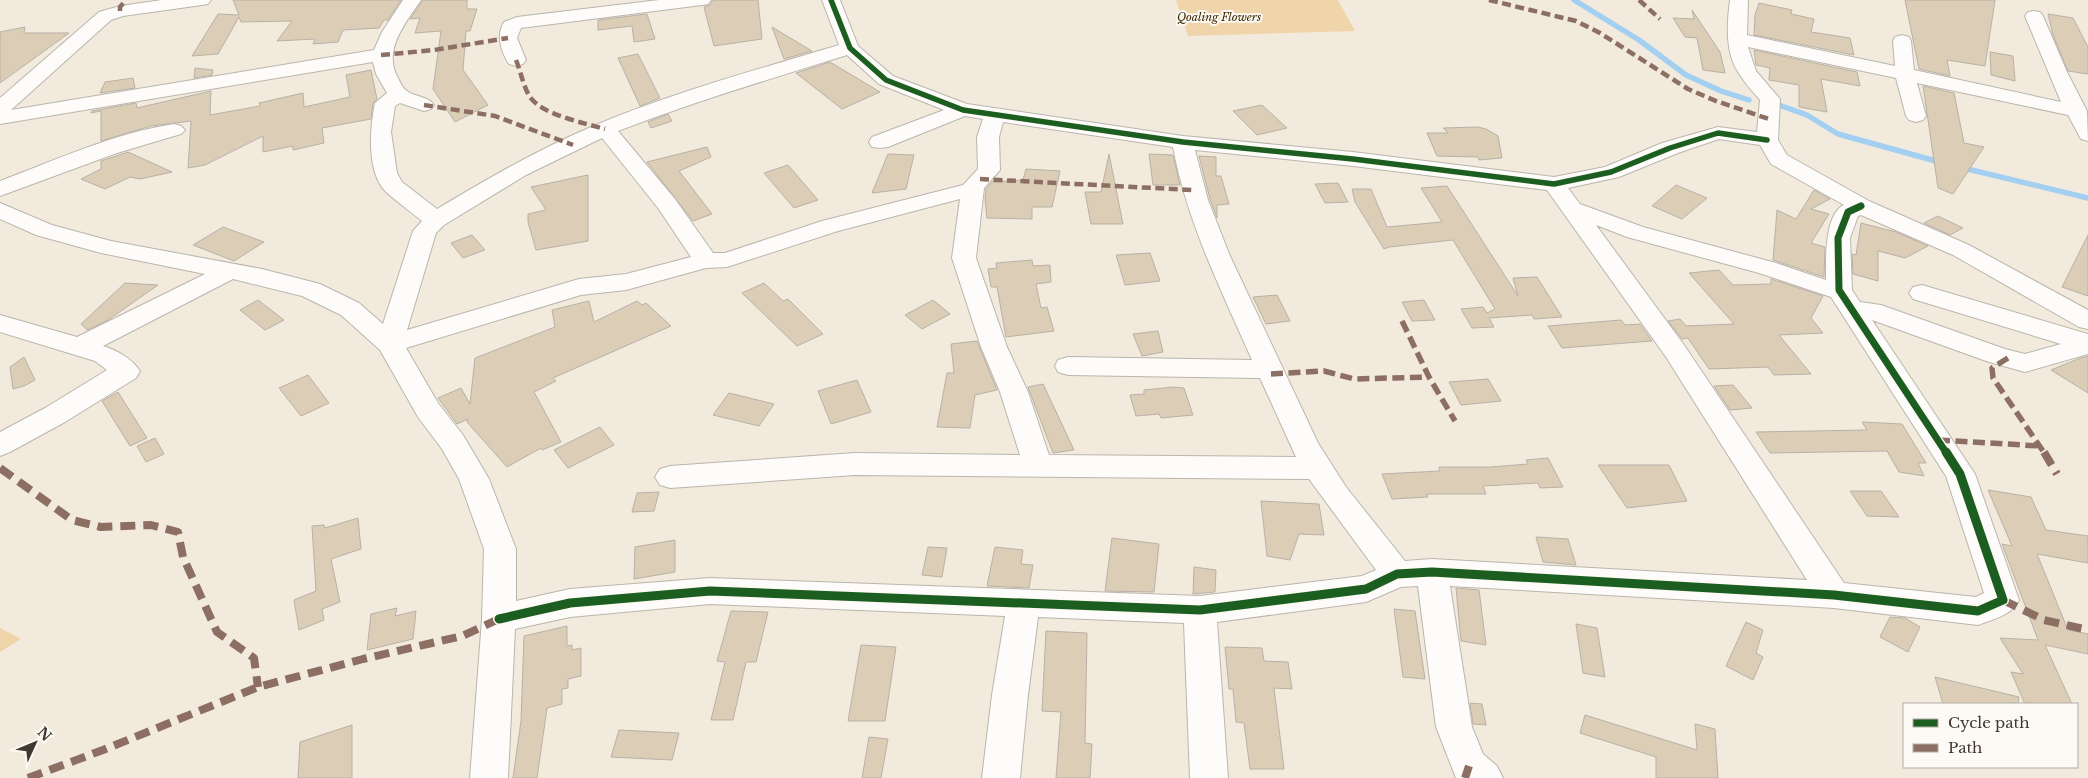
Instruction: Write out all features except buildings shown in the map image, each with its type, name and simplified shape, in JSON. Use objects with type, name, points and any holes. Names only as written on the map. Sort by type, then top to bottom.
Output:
[{"type":"street","points":[[0,109],[105,16],[120,11],[202,0]]},
{"type":"street","points":[[412,0],[387,41],[381,55],[383,67],[398,95],[424,104]]},
{"type":"street","points":[[516,60],[508,38],[511,26],[517,23],[702,0]]},
{"type":"street","points":[[831,0],[850,48],[886,80],[963,110],[995,115],[1183,142],[1353,159],[1554,184],[1611,172],[1670,148],[1718,133],[1767,140]]},
{"type":"street","points":[[1738,0],[1739,39],[1742,62],[1747,72],[1770,99],[1767,140],[1779,159],[1861,206],[1961,250],[2088,321]]},
{"type":"street","points":[[2034,16],[2057,72],[2088,135]]},
{"type":"street","points":[[1739,39],[2077,111]]},
{"type":"street","points":[[1902,41],[1906,74],[1916,116]]},
{"type":"street","points":[[390,344],[425,231],[436,220],[518,170],[605,129],[738,82],[850,48]]},
{"type":"street","points":[[0,118],[381,55]]},
{"type":"street","points":[[398,95],[385,103],[380,132],[386,173],[392,186],[436,220]]},
{"type":"street","points":[[880,142],[963,110]]},
{"type":"street","points":[[390,344],[579,287],[626,282],[706,261],[727,260],[830,226],[973,188],[989,170],[988,137],[995,115]]},
{"type":"street","points":[[605,129],[667,204],[706,261]]},
{"type":"street","points":[[0,189],[109,148],[161,132],[174,130]]},
{"type":"street","points":[[1183,142],[1192,190],[1230,282],[1270,369],[1270,374],[1317,468],[1397,574]]},
{"type":"street","points":[[1554,184],[1675,351],[1834,595]]},
{"type":"street","points":[[973,188],[964,258],[994,347],[1014,392],[1038,465]]},
{"type":"street","points":[[499,618],[570,603],[710,591],[1200,610],[1366,589],[1397,574],[1432,572],[1834,595],[1978,611],[2003,600],[1960,474],[1846,300],[1838,238],[1848,212],[1861,206]]},
{"type":"street","points":[[0,210],[44,230],[109,248],[230,271],[311,290],[350,309],[390,344],[428,410],[453,442],[474,479],[500,550],[499,618],[489,778]]},
{"type":"street","points":[[1577,215],[1581,211],[1635,232],[1690,249],[1767,268],[1826,288],[1846,300],[1872,310],[1998,356],[2025,363],[2088,344]]},
{"type":"street","points":[[78,347],[230,271]]},
{"type":"street","points":[[1922,293],[2088,344]]},
{"type":"street","points":[[0,345],[12,327],[104,355],[126,371],[0,445]]},
{"type":"street","points":[[1068,366],[1270,369]]},
{"type":"street","points":[[670,476],[855,464],[1317,468]]},
{"type":"street","points":[[1432,572],[1454,727],[1469,766],[1484,778]]},
{"type":"street","points":[[1001,778],[1010,695],[1024,603]]},
{"type":"street","points":[[1200,610],[1210,778]]},
{"type":"green space","name":"Qoaling Flowers","points":[[1176,0],[1338,0],[1355,31],[1188,36]]},
{"type":"green space","points":[[0,628],[21,639],[0,652]]},
{"type":"waterway","points":[[1574,0],[1639,40],[1686,75],[1721,91],[1749,100]]},
{"type":"waterway","points":[[1779,105],[1807,115],[1838,134],[1943,163]]},
{"type":"waterway","points":[[1959,167],[2088,198]]},
{"type":"marked path","points":[[120,11],[120,7],[126,0]]},
{"type":"marked path","points":[[1489,0],[1576,21],[1600,33],[1688,89],[1716,101],[1769,119]]},
{"type":"marked path","points":[[1639,0],[1660,19]]},
{"type":"marked path","points":[[381,55],[434,50],[508,38]]},
{"type":"marked path","points":[[516,60],[530,97],[535,103],[553,113],[605,129]]},
{"type":"marked path","points":[[424,105],[495,116],[573,145]]},
{"type":"marked path","points":[[980,179],[1192,190]]},
{"type":"marked path","points":[[1402,321],[1429,377],[1455,421]]},
{"type":"marked path","points":[[2008,358],[1992,368],[1993,378],[2036,438],[2057,474]]},
{"type":"marked path","points":[[1271,374],[1324,371],[1354,379],[1429,377]]},
{"type":"marked path","points":[[1938,440],[2040,446]]},
{"type":"marked path","points":[[0,468],[72,520],[101,527],[151,525],[178,532],[183,557],[217,632],[254,658],[258,687]]},
{"type":"marked path","points":[[2003,600],[2044,620],[2088,630]]},
{"type":"marked path","points":[[28,778],[103,750],[258,687],[363,659],[462,636],[499,619]]},
{"type":"marked path","points":[[1465,778],[1469,766]]},
{"type":"cycle path","points":[[831,0],[850,48],[886,80],[963,110],[1183,142],[1353,159],[1554,184],[1611,172],[1670,148],[1718,133],[1767,140]]},
{"type":"cycle path","points":[[499,619],[570,603],[710,591],[1200,610],[1366,589],[1397,574],[1432,572],[1834,595],[1978,611],[2003,600],[1960,474],[1839,290],[1838,238],[1848,212],[1861,206]]}]
